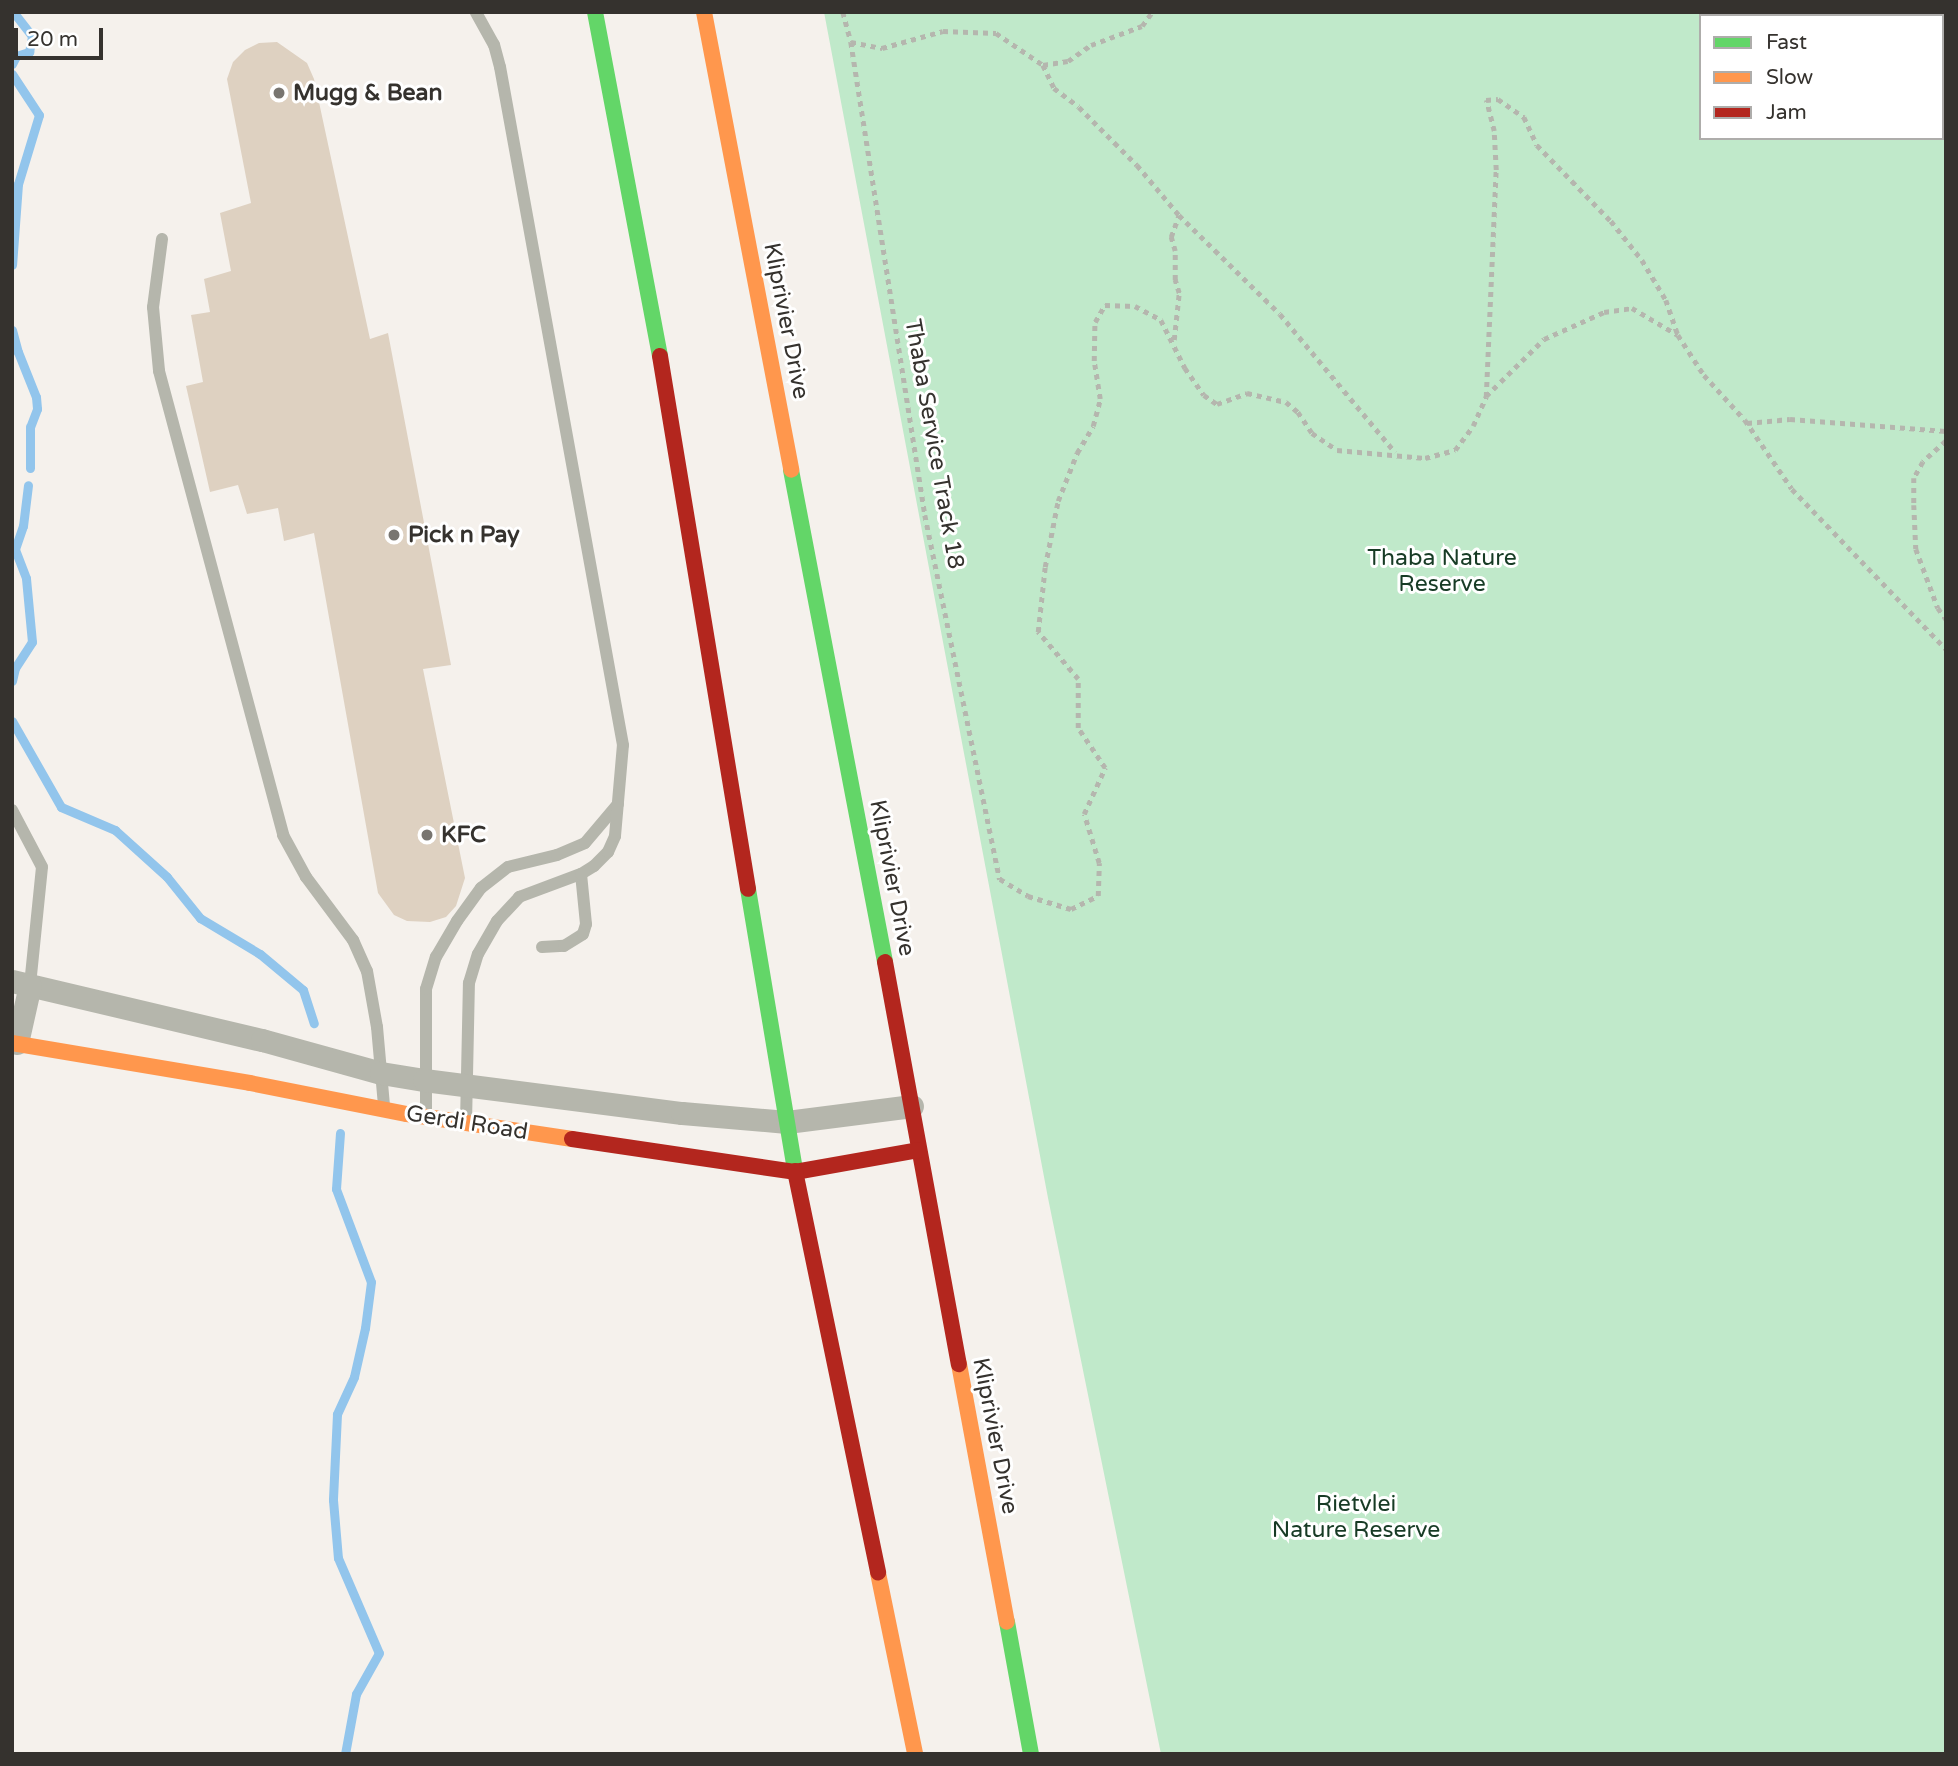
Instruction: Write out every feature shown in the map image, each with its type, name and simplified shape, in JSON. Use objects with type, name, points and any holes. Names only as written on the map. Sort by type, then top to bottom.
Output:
[{"type":"main road","points":[[595,12],[669,406],[795,1172],[915,1754]]},
{"type":"main road","name":"Kliprivier Drive","points":[[704,12],[912,1106],[1031,1754]]},
{"type":"main road","name":"Gerdi Road","points":[[15,1043],[426,1117],[795,1172],[918,1150]]},
{"type":"street","name":"Gerdi Road","points":[[15,1043],[21,983],[262,1040],[381,1073],[466,1086],[682,1113],[787,1122],[912,1106]]},
{"type":"lane","points":[[466,1123],[469,983],[478,954],[497,921],[519,897],[581,874],[608,852],[615,836],[623,745],[500,67],[479,15]]},
{"type":"lane","points":[[162,239],[153,307],[159,371],[283,835],[306,877],[353,940],[367,971],[384,1109]]},
{"type":"lane","points":[[426,1117],[426,989],[436,957],[457,921],[481,888],[508,867],[557,855],[585,843],[618,804]]},
{"type":"lane","points":[[12,810],[43,867],[21,983]]},
{"type":"lane","points":[[542,947],[564,946],[583,934],[586,924],[581,874]]},
{"type":"path","name":"Thaba Service Track 18","points":[[844,12],[851,42],[925,515],[1000,879],[1028,896],[1071,909],[1098,895],[1099,863],[1084,814],[1105,768],[1078,728],[1078,679],[1038,632],[1045,567],[1058,501],[1077,453],[1093,426],[1100,399],[1094,361],[1095,322],[1104,305],[1135,306],[1161,320],[1174,343]]},
{"type":"path","points":[[1043,65],[1068,61],[1091,45],[1142,26],[1152,12]]},
{"type":"path","points":[[851,42],[882,48],[943,31],[996,33],[1043,65],[1054,88],[1079,107],[1137,165],[1179,215],[1280,314],[1396,453]]},
{"type":"path","points":[[1486,397],[1496,170],[1494,131],[1486,100],[1498,99],[1524,117],[1537,145],[1611,221],[1660,290],[1678,335],[1704,375],[1746,423],[1792,489],[1946,649]]},
{"type":"path","points":[[1179,215],[1171,237],[1175,251],[1175,280],[1179,293],[1174,343],[1185,368],[1204,395],[1217,404],[1247,393],[1286,402],[1298,412],[1312,433],[1337,450],[1396,453],[1425,458],[1455,450],[1473,426],[1486,397],[1544,338],[1604,312],[1632,308],[1678,335]]},
{"type":"path","points":[[1746,423],[1803,419],[1946,431]]},
{"type":"path","points":[[1946,441],[1923,462],[1914,478],[1916,549],[1938,608],[1946,619]]},
{"type":"green space","name":"Thaba Nature Reserve","points":[[824,12],[1946,12],[1946,1754],[1161,1754],[1048,1198]]},
{"type":"building","points":[[277,42],[307,63],[314,79],[370,339],[388,333],[451,665],[423,669],[465,878],[456,906],[446,917],[430,922],[407,921],[394,915],[378,893],[314,533],[284,541],[278,508],[247,514],[238,485],[210,492],[186,386],[203,382],[191,315],[210,312],[204,279],[231,271],[220,213],[251,203],[227,79],[233,62],[245,50],[259,43]]},
{"type":"waterway","points":[[12,64],[16,56],[29,52],[32,36],[13,12]]},
{"type":"waterway","points":[[12,74],[39,115],[18,184],[12,265]]},
{"type":"waterway","points":[[12,330],[36,397],[37,409],[30,427],[30,468]]},
{"type":"waterway","points":[[12,681],[15,668],[32,642],[26,578],[15,549],[23,526],[28,485]]},
{"type":"waterway","points":[[12,721],[61,807],[115,830],[167,877],[200,918],[260,954],[303,990],[314,1023]]},
{"type":"waterway","points":[[340,1133],[336,1189],[371,1282],[365,1328],[354,1377],[337,1414],[333,1500],[338,1558],[379,1653],[356,1694],[345,1754]]},
{"type":"traffic: fast","points":[[595,12],[660,356]]},
{"type":"traffic: fast","points":[[791,470],[885,962]]},
{"type":"traffic: fast","points":[[748,889],[795,1171]]},
{"type":"traffic: fast","points":[[1007,1622],[1031,1754]]},
{"type":"traffic: slow","points":[[704,12],[791,470]]},
{"type":"traffic: slow","points":[[12,1043],[250,1083],[407,1114],[572,1139]]},
{"type":"traffic: slow","points":[[959,1364],[1007,1622]]},
{"type":"traffic: slow","points":[[878,1573],[915,1754]]},
{"type":"traffic: jam","points":[[660,356],[748,889]]},
{"type":"traffic: jam","points":[[885,962],[959,1364]]},
{"type":"traffic: jam","points":[[572,1139],[795,1172],[918,1150]]},
{"type":"traffic: jam","points":[[795,1171],[878,1573]]},
{"type":"place","name":"Mugg & Bean","points":[[279,93]]},
{"type":"place","name":"Pick n Pay","points":[[394,535]]},
{"type":"place","name":"KFC","points":[[427,835]]},
{"type":"park label","name":"Rietvlei Nature Reserve","points":[[1356,1517]]}]
